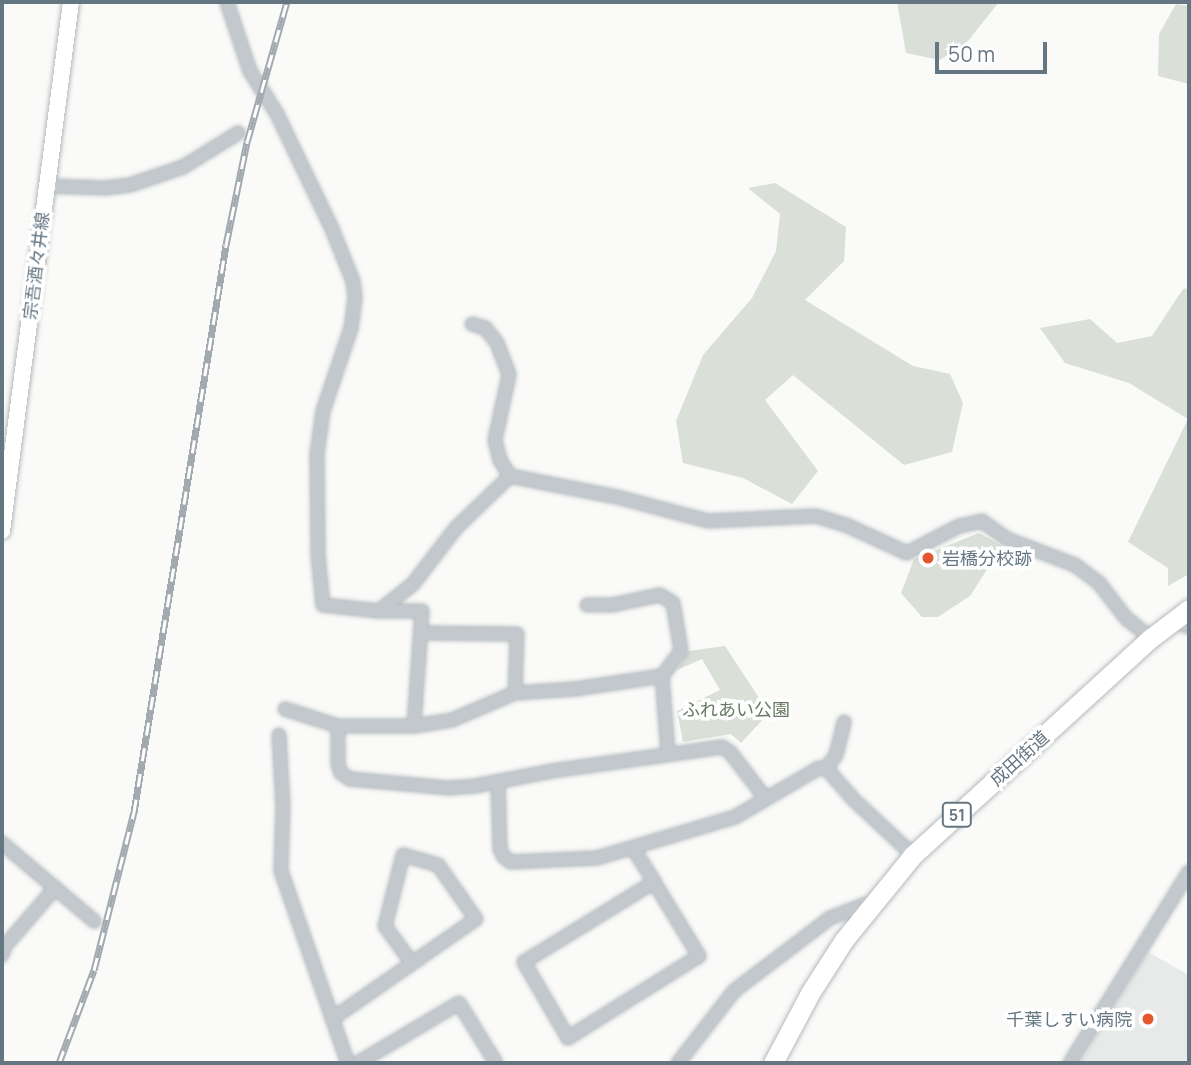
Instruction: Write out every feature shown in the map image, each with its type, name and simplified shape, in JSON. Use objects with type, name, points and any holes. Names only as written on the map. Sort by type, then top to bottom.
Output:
[{"type":"highway","name":"成田街道","points":[[773,1063],[810,993],[874,901],[913,855],[1151,638],[1181,624],[1189,609]]},
{"type":"main road","name":"宗吾酒々井線","points":[[2,531],[71,2]]},
{"type":"street","points":[[227,2],[250,71],[278,114],[332,229],[353,281],[355,297],[351,328],[323,411],[317,454],[317,555],[323,605],[379,611],[422,611],[414,726]]},
{"type":"street","points":[[46,186],[94,188],[130,185],[183,167],[238,133]]},
{"type":"street","points":[[472,324],[485,328],[497,343],[509,374],[495,440],[500,460],[510,476],[621,498],[675,515],[708,521],[816,516],[846,525],[907,553],[959,526],[982,521],[1007,539],[1075,565],[1099,583],[1126,618],[1151,638]]},
{"type":"street","points":[[379,611],[414,584],[456,528],[510,476]]},
{"type":"street","points":[[587,605],[612,605],[660,595],[673,603],[681,651],[662,676],[668,753]]},
{"type":"street","points":[[422,634],[517,634],[514,693]]},
{"type":"street","points":[[285,709],[338,726],[414,726],[452,720],[514,693],[575,689],[662,676]]},
{"type":"street","points":[[825,768],[836,755],[844,722]]},
{"type":"street","points":[[338,726],[338,764],[341,773],[350,779],[448,788],[722,747],[730,752],[766,799]]},
{"type":"street","points":[[279,735],[283,806],[281,871],[348,1063]]},
{"type":"street","points":[[498,782],[499,849],[511,862],[597,858],[634,848],[735,817],[819,768],[825,768],[853,799],[913,855]]},
{"type":"street","points":[[2,843],[94,921]]},
{"type":"street","points":[[634,848],[699,956],[568,1038],[524,962],[654,882]]},
{"type":"street","points":[[332,1018],[412,963],[476,919],[438,865],[403,855],[385,926],[412,963]]},
{"type":"street","points":[[1070,1063],[1189,872]]},
{"type":"street","points":[[2,955],[5,946],[55,887]]},
{"type":"street","points":[[678,1063],[734,991],[830,918],[874,901]]},
{"type":"street","points":[[358,1063],[459,1003],[496,1063]]},
{"type":"shaded area","name":"千葉しすい病院","points":[[1148,952],[1189,975],[1189,1063],[1080,1063]]},
{"type":"green space","points":[[897,2],[999,2],[968,41],[940,60],[906,53]]},
{"type":"green space","points":[[1176,4],[1189,6],[1189,84],[1158,76],[1159,34]]},
{"type":"green space","points":[[775,183],[846,227],[844,261],[805,300],[913,366],[950,374],[963,403],[952,452],[904,465],[793,375],[765,400],[818,471],[792,504],[743,478],[683,463],[676,421],[703,355],[752,298],[776,251],[780,214],[748,188]]},
{"type":"green space","points":[[1189,288],[1189,574],[1168,586],[1168,568],[1128,542],[1188,419],[1129,383],[1065,363],[1040,328],[1090,319],[1117,343],[1152,336],[1183,289]]},
{"type":"green space","points":[[979,533],[1002,546],[970,596],[938,617],[922,617],[901,593],[914,559]]},
{"type":"green space","name":"ふれあい公園","points":[[725,646],[769,713],[741,743],[731,734],[683,742],[677,711],[720,690],[702,659],[677,670],[689,651]]},
{"type":"railway","points":[[59,1063],[94,970],[134,812],[226,245],[247,142],[287,2]]},
{"type":"place","name":"岩橋分校跡","points":[[928,558]]},
{"type":"place","name":"千葉しすい病院","points":[[1148,1019]]}]
